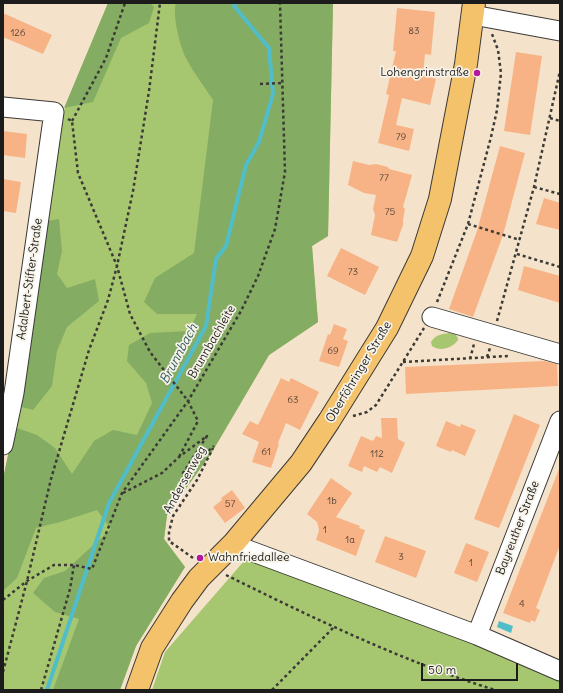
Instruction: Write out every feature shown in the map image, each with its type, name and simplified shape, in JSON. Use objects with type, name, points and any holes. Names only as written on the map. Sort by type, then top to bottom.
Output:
[{"type":"main road","name":"Oberföhringer Straße","points":[[137,690],[152,648],[182,601],[199,578],[234,542],[301,463],[387,328],[422,256],[440,199],[466,64],[473,9]]},
{"type":"street","points":[[473,9],[560,31]]},
{"type":"street","points":[[3,108],[54,112]]},
{"type":"street","name":"Adalbert-Stifter-Straße","points":[[3,445],[14,393],[54,112]]},
{"type":"street","points":[[432,317],[560,354]]},
{"type":"street","name":"Bayreuther Straße","points":[[477,635],[560,422]]},
{"type":"street","points":[[234,542],[248,550],[477,635],[560,671]]},
{"type":"path","points":[[125,3],[106,58],[72,121],[78,173],[117,266],[130,314],[150,352],[188,402]]},
{"type":"path","points":[[3,672],[27,581],[51,479],[89,350],[108,300],[117,266],[133,191],[149,91],[160,3]]},
{"type":"path","name":"Brunnbachleite","points":[[3,600],[27,581],[54,565],[74,565],[92,569],[122,493],[188,402],[241,311],[258,276],[275,229],[285,172],[280,3]]},
{"type":"path","points":[[493,335],[517,254],[534,187],[560,71]]},
{"type":"path","points":[[260,84],[282,83]]},
{"type":"path","points":[[54,112],[72,121]]},
{"type":"path","points":[[550,118],[560,121]]},
{"type":"path","points":[[534,187],[560,194]]},
{"type":"path","points":[[468,224],[520,240]]},
{"type":"path","points":[[517,254],[560,267]]},
{"type":"path","points":[[403,362],[511,356]]},
{"type":"path","name":"Andersenweg","points":[[179,457],[198,421],[188,402]]},
{"type":"path","name":"Andersenweg","points":[[179,457],[207,436],[183,473],[214,446],[197,480],[173,516],[169,532],[169,541],[193,558]]},
{"type":"path","points":[[122,493],[162,473],[179,457]]},
{"type":"path","points":[[41,690],[70,589],[74,565]]},
{"type":"path","points":[[226,575],[334,627],[452,676],[495,690]]},
{"type":"path","points":[[272,690],[334,627]]},
{"type":"green space","points":[[108,3],[333,3],[328,236],[312,246],[318,322],[269,355],[212,452],[167,515],[164,539],[185,567],[136,646],[120,690],[3,690],[3,479],[14,427],[62,115]]},
{"type":"green space","points":[[108,3],[150,3],[154,7],[149,23],[121,38],[93,102],[64,108]]},
{"type":"green space","points":[[176,3],[333,3],[328,236],[312,246],[318,322],[269,355],[212,452],[167,515],[164,539],[185,567],[136,646],[120,690],[53,690],[79,619],[55,612],[33,593],[44,578],[65,571],[111,529],[97,510],[36,528],[17,578],[3,591],[3,479],[14,427],[37,435],[55,448],[72,474],[94,441],[113,430],[137,435],[152,403],[146,383],[127,361],[129,345],[150,333],[189,331],[197,314],[157,314],[144,302],[155,278],[194,253],[213,100],[184,53],[179,39],[176,22]]},
{"type":"green space","points":[[59,219],[62,251],[57,274],[67,288],[95,279],[99,301],[67,327],[57,351],[52,386],[33,410],[18,406],[43,222]]},
{"type":"green space","points":[[449,333],[455,334],[458,338],[453,345],[443,349],[432,346],[431,342],[437,336]]},
{"type":"green space","points":[[251,553],[560,674],[560,690],[152,690],[165,652]]},
{"type":"water","points":[[499,621],[513,626],[511,633],[497,627]]},
{"type":"building","points":[[397,8],[435,12],[431,55],[425,54],[423,75],[436,79],[430,105],[402,98],[396,125],[414,129],[409,151],[378,143],[389,95],[386,94],[396,51],[393,51]]},
{"type":"building","points":[[3,13],[52,35],[43,54],[3,37]]},
{"type":"building","points":[[516,52],[542,56],[530,135],[504,131]]},
{"type":"building","points":[[3,131],[27,134],[25,158],[3,155]]},
{"type":"building","points":[[500,146],[525,153],[503,235],[473,317],[449,309],[477,231]]},
{"type":"building","points":[[353,161],[369,165],[376,164],[412,175],[403,207],[405,209],[403,225],[397,242],[371,235],[375,215],[373,209],[376,195],[364,193],[348,185]]},
{"type":"building","points":[[3,179],[21,182],[16,213],[3,211]]},
{"type":"building","points":[[544,198],[560,203],[560,230],[536,224]]},
{"type":"building","points":[[341,248],[379,267],[365,295],[327,276]]},
{"type":"building","points":[[524,266],[560,276],[560,303],[518,290]]},
{"type":"building","points":[[334,324],[347,329],[343,339],[348,341],[339,367],[319,361],[328,334],[330,335]]},
{"type":"building","points":[[544,361],[557,364],[558,386],[406,394],[405,367]]},
{"type":"building","points":[[281,378],[289,382],[291,378],[319,392],[300,430],[286,423],[278,443],[279,444],[271,468],[252,462],[259,442],[242,434],[250,421],[258,425]]},
{"type":"building","points":[[514,414],[540,425],[499,528],[474,519]]},
{"type":"building","points":[[381,418],[397,418],[398,439],[405,443],[392,473],[380,467],[377,472],[364,466],[362,472],[348,466],[361,436],[373,441],[376,436],[382,438]]},
{"type":"building","points":[[446,421],[460,427],[461,424],[476,430],[465,456],[452,450],[451,452],[436,446]]},
{"type":"building","points":[[559,469],[560,545],[536,608],[540,610],[535,622],[531,620],[530,623],[503,613]]},
{"type":"building","points":[[331,478],[352,493],[336,517],[360,526],[359,528],[365,530],[356,556],[316,540],[319,530],[317,522],[307,514]]},
{"type":"building","points":[[232,490],[245,508],[225,523],[213,507],[222,500],[221,498]]},
{"type":"building","points":[[385,536],[426,551],[416,578],[375,562]]},
{"type":"building","points":[[466,543],[489,552],[477,582],[454,573]]},
{"type":"waterway","name":"Brunnbach","points":[[47,690],[109,503],[206,326],[216,259],[226,246],[246,165],[259,142],[273,94],[269,48],[234,6],[235,3]]},
{"type":"place","name":"Lohengrinstraße","points":[[477,73]]},
{"type":"place","name":"Wahnfriedallee","points":[[200,558]]}]
